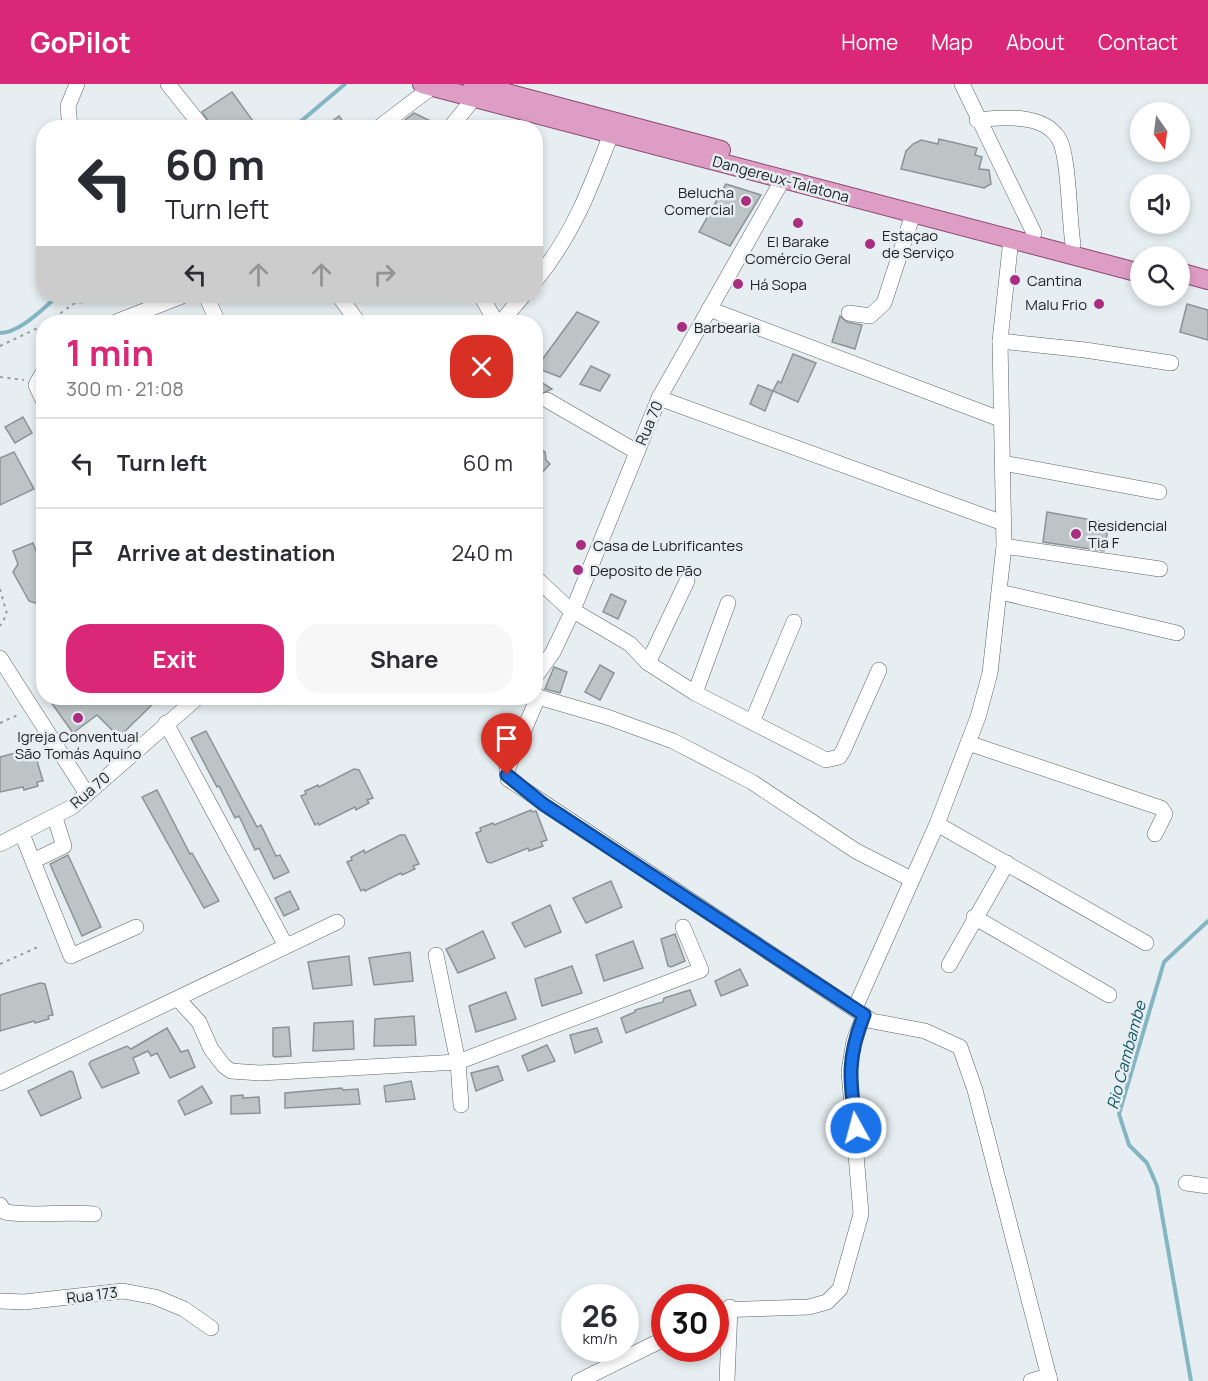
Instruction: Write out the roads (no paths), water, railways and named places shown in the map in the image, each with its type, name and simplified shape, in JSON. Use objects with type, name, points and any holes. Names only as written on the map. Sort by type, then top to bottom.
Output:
[{"type":"main road","name":"Dangereux-Talatona","points":[[427,85],[473,91],[1130,258]]},
{"type":"main road","name":"Dangereux-Talatona","points":[[473,91],[611,134],[1130,270]]},
{"type":"main road","points":[[1190,275],[1208,280]]},
{"type":"main road","points":[[1190,287],[1208,291]]},
{"type":"street","points":[[69,120],[68,106],[77,84]]},
{"type":"street","points":[[168,84],[197,120]]},
{"type":"street","points":[[962,84],[977,120],[1034,233]]},
{"type":"street","points":[[387,120],[427,85]]},
{"type":"street","points":[[455,120],[473,91]]},
{"type":"street","points":[[977,120],[998,117],[1040,122],[1059,138],[1064,159],[1073,244]]},
{"type":"street","points":[[543,271],[559,251],[570,231],[611,134]]},
{"type":"street","name":"Rua 70","points":[[543,667],[554,652],[573,610],[659,398],[783,179]]},
{"type":"street","points":[[849,314],[870,316],[884,303],[913,214]]},
{"type":"street","points":[[729,1309],[809,1307],[827,1302],[840,1289],[861,1214],[849,1071],[859,1011],[911,879],[938,824],[968,743],[990,673],[1004,546],[1000,341],[1011,239]]},
{"type":"street","points":[[134,315],[164,303]]},
{"type":"street","points":[[507,315],[517,303]]},
{"type":"street","points":[[710,309],[1000,419]]},
{"type":"street","points":[[1000,341],[1171,363]]},
{"type":"street","points":[[659,398],[1003,524]]},
{"type":"street","points":[[547,400],[637,452]]},
{"type":"street","points":[[1003,463],[1159,492]]},
{"type":"street","points":[[1004,546],[1160,570]]},
{"type":"street","points":[[648,663],[687,581]]},
{"type":"street","points":[[543,585],[573,610],[630,644],[648,663],[695,693],[826,760],[833,760],[843,751],[879,670]]},
{"type":"street","points":[[1000,592],[1177,633]]},
{"type":"street","points":[[695,693],[728,603]]},
{"type":"street","points":[[752,722],[794,622]]},
{"type":"street","points":[[9,664],[33,708],[87,794]]},
{"type":"street","points":[[543,697],[673,741],[761,787],[856,851],[911,879]]},
{"type":"street","name":"Rua 70","points":[[0,844],[55,818],[87,794],[188,705]]},
{"type":"street","points":[[533,705],[507,770],[508,779],[859,1011],[884,1024],[925,1030],[960,1047],[975,1090],[1049,1379],[1031,1381]]},
{"type":"street","points":[[166,723],[286,946]]},
{"type":"street","points":[[968,743],[1161,808],[1165,814],[1155,834]]},
{"type":"street","points":[[33,861],[64,846],[55,818]]},
{"type":"street","points":[[938,824],[1146,943]]},
{"type":"street","points":[[22,834],[71,956],[136,927]]},
{"type":"street","points":[[949,965],[974,917],[1007,863]]},
{"type":"street","points":[[974,917],[1109,994]]},
{"type":"street","points":[[0,1083],[337,922]]},
{"type":"street","points":[[178,999],[199,1022],[217,1059],[231,1071],[260,1073],[458,1062],[701,970],[683,927]]},
{"type":"street","points":[[436,955],[458,1062],[461,1105]]},
{"type":"street","points":[[1186,1183],[1208,1186]]},
{"type":"street","points":[[0,1205],[5,1212],[18,1214],[63,1211],[94,1214]]},
{"type":"street","name":"Rua 173","points":[[0,1301],[24,1302],[123,1291],[155,1297],[184,1309],[211,1328]]},
{"type":"street","points":[[579,1381],[651,1345]]},
{"type":"street","points":[[726,1362],[727,1381]]},
{"type":"waterway","points":[[302,120],[345,84]]},
{"type":"waterway","points":[[0,333],[15,329],[50,303]]},
{"type":"waterway","name":"Rio Cambambe","points":[[1191,1381],[1157,1186],[1147,1163],[1129,1145],[1119,1114],[1164,962],[1208,921]]},
{"type":"place","name":"Belucha Comercial","points":[[746,201]]},
{"type":"place","name":"El Barake Comércio Geral","points":[[798,223]]},
{"type":"place","name":"Estaçao de Serviço","points":[[870,244]]},
{"type":"place","name":"Cantina","points":[[1015,280]]},
{"type":"place","name":"Há Sopa","points":[[738,284]]},
{"type":"place","name":"Malu Frio","points":[[1099,304]]},
{"type":"place","name":"Barbearia","points":[[682,327]]},
{"type":"place","name":"Residencial Tia F","points":[[1076,534]]},
{"type":"place","name":"Casa de Lubrificantes","points":[[581,545]]},
{"type":"place","name":"Deposito de Pão","points":[[578,570]]},
{"type":"place","name":"Igreja Conventual São Tomás Aquino","points":[[78,718]]}]
